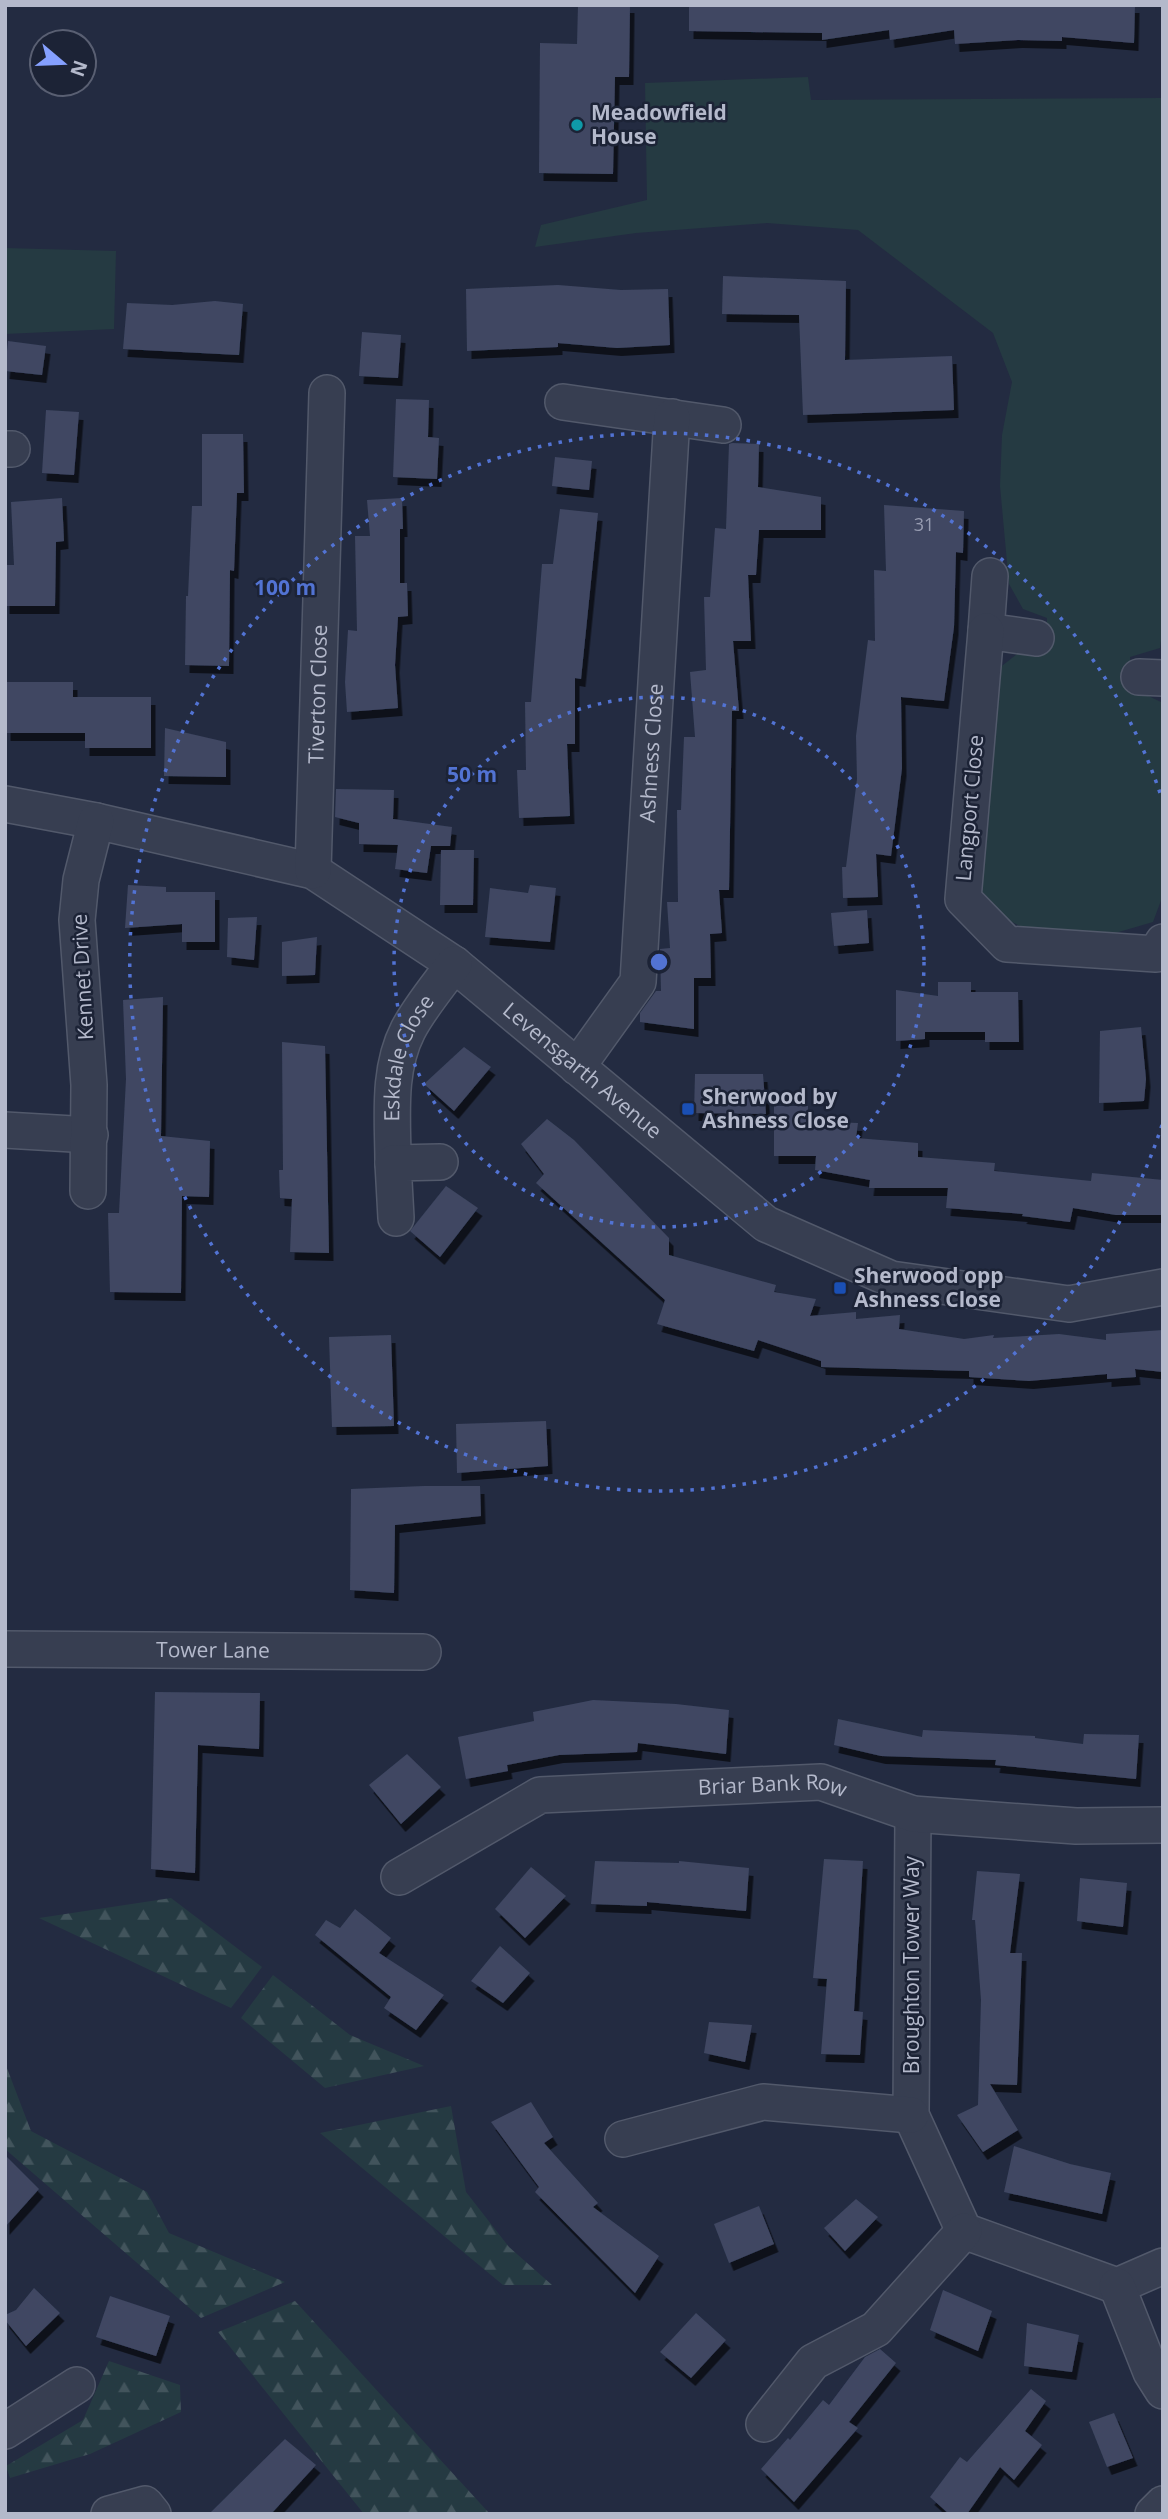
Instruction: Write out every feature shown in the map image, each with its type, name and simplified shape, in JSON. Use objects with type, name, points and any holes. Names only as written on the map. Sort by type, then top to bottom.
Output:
[{"type":"street","name":"Tiverton Close","points":[[313,871],[327,393]]},
{"type":"street","points":[[563,402],[723,425]]},
{"type":"street","name":"Ashness Close","points":[[577,1067],[638,982],[672,417]]},
{"type":"street","name":"Langport Close","points":[[990,576],[962,899],[1007,944],[1160,955]]},
{"type":"street","points":[[986,631],[1036,638]]},
{"type":"street","name":"Levensgarth Avenue","points":[[5,804],[96,821],[313,871],[454,964],[766,1224],[891,1279],[1069,1304],[1163,1287]]},
{"type":"street","name":"Kennet Drive","points":[[88,1191],[89,1085],[77,954],[77,920],[81,880],[96,821]]},
{"type":"street","name":"Eskdale Close","points":[[396,1217],[392,1094],[401,1047],[408,1028],[454,964]]},
{"type":"street","points":[[5,1130],[90,1135]]},
{"type":"street","points":[[393,1163],[440,1162]]},
{"type":"street","name":"Tower Lane","points":[[5,1649],[423,1652]]},
{"type":"street","name":"Briar Bank Row","points":[[399,1877],[540,1795],[821,1783],[913,1814],[1076,1826],[1163,1825]]},
{"type":"street","name":"Broughton Tower Way","points":[[913,1814],[911,2115],[964,2231]]},
{"type":"street","points":[[623,2139],[763,2102],[911,2115]]},
{"type":"street","points":[[764,2424],[813,2362],[876,2329],[964,2231],[1117,2286],[1163,2266]]},
{"type":"street","points":[[1117,2286],[1151,2372],[1163,2391]]},
{"type":"street","points":[[5,2431],[77,2385]]},
{"type":"street","points":[[109,2514],[145,2504],[153,2514]]},
{"type":"street","points":[[1153,2514],[1163,2504]]},
{"type":"green space","points":[[808,77],[811,100],[1163,98],[1163,626],[1160,648],[1130,657],[1134,689],[1163,703],[1163,895],[1153,922],[1105,936],[1034,933],[990,911],[977,881],[998,669],[1026,647],[1047,650],[1047,618],[1023,609],[1009,584],[1000,486],[1002,435],[1012,382],[993,333],[858,230],[767,223],[636,233],[535,247],[541,225],[647,200],[645,83]]},
{"type":"green space","points":[[5,248],[116,251],[114,329],[5,334]]},
{"type":"green space","points":[[171,1898],[262,1967],[231,2008],[39,1918]]},
{"type":"green space","points":[[273,1975],[350,2035],[424,2066],[325,2088],[241,2018]]},
{"type":"green space","points":[[5,2063],[31,2131],[147,2192],[169,2233],[285,2282],[201,2318],[5,2149]]},
{"type":"green space","points":[[451,2106],[466,2192],[509,2247],[552,2285],[503,2285],[320,2133]]},
{"type":"green space","points":[[295,2301],[490,2514],[364,2514],[218,2332]]},
{"type":"green space","points":[[109,2361],[180,2385],[181,2412],[90,2454],[10,2478],[6,2466],[83,2420]]},
{"type":"building","name":"Meadowfield House","points":[[578,5],[630,5],[629,77],[615,77],[613,174],[539,173],[540,43],[577,44]]},
{"type":"building","points":[[689,5],[1135,5],[1134,43],[1062,37],[1062,41],[1018,40],[955,44],[954,30],[890,40],[889,30],[822,40],[822,33],[689,31]]},
{"type":"building","points":[[723,276],[846,281],[845,360],[952,356],[954,410],[803,415],[799,315],[722,314]]},
{"type":"building","points":[[558,285],[621,290],[668,289],[670,345],[617,348],[558,343],[558,347],[467,351],[466,289]]},
{"type":"building","points":[[215,301],[243,304],[239,355],[123,349],[127,303],[172,305]]},
{"type":"building","points":[[362,332],[401,335],[398,378],[359,376]]},
{"type":"building","points":[[8,341],[46,346],[42,375],[5,371]]},
{"type":"building","points":[[396,399],[429,400],[428,437],[439,438],[437,479],[393,477]]},
{"type":"building","points":[[46,410],[79,412],[74,475],[42,473]]},
{"type":"building","points":[[202,434],[243,434],[244,493],[237,493],[234,571],[230,570],[229,666],[185,665],[192,506],[202,506]]},
{"type":"building","points":[[729,444],[759,444],[758,487],[821,497],[821,530],[759,530],[756,575],[748,575],[751,641],[733,641],[739,711],[732,711],[729,890],[719,890],[722,933],[710,934],[711,978],[694,978],[694,1029],[640,1022],[640,1013],[656,991],[661,991],[660,949],[670,948],[667,902],[678,902],[677,810],[681,810],[684,737],[695,737],[690,672],[706,670],[704,597],[710,597],[715,528],[726,529]]},
{"type":"building","points":[[555,457],[592,461],[589,490],[552,486]]},
{"type":"building","points":[[62,498],[64,541],[56,542],[55,606],[5,606],[5,565],[14,565],[11,502]]},
{"type":"building","points":[[402,498],[400,583],[407,583],[408,616],[398,617],[395,665],[398,708],[347,712],[345,682],[348,630],[357,631],[355,536],[370,536],[367,500]]},
{"type":"building","points":[[884,505],[964,511],[963,553],[956,552],[954,627],[944,701],[901,697],[902,768],[891,856],[876,854],[878,897],[843,898],[842,867],[846,867],[857,779],[856,736],[868,640],[875,641],[874,570],[886,571]]},
{"type":"building","points":[[560,509],[598,513],[581,679],[575,678],[575,744],[567,744],[570,816],[519,818],[517,770],[526,770],[525,702],[531,702],[542,564],[553,564]]},
{"type":"building","points":[[6,682],[73,682],[73,697],[151,697],[151,748],[85,748],[85,733],[6,733]]},
{"type":"building","points":[[165,728],[226,742],[226,777],[164,776]]},
{"type":"building","points":[[336,789],[394,790],[393,819],[452,827],[450,846],[431,846],[427,873],[395,869],[398,845],[359,844],[359,823],[335,817]]},
{"type":"building","points":[[441,850],[474,850],[473,905],[440,905]]},
{"type":"building","points":[[128,885],[166,887],[166,892],[215,892],[215,942],[182,942],[182,924],[125,928]]},
{"type":"building","points":[[530,885],[556,888],[550,942],[485,937],[490,888],[528,893]]},
{"type":"building","points":[[867,910],[869,943],[834,946],[831,913]]},
{"type":"building","points":[[257,917],[254,960],[227,957],[228,918]]},
{"type":"building","points":[[317,937],[315,975],[282,976],[282,942]]},
{"type":"building","points":[[938,982],[971,982],[971,992],[1018,992],[1019,1042],[985,1042],[985,1032],[925,1032],[925,1039],[896,1041],[896,990],[938,996]]},
{"type":"building","points":[[163,997],[161,1136],[210,1141],[209,1197],[182,1196],[181,1293],[110,1292],[108,1213],[119,1213],[126,1079],[123,1000]]},
{"type":"building","points":[[1141,1027],[1146,1079],[1144,1101],[1099,1103],[1100,1031]]},
{"type":"building","points":[[282,1042],[325,1046],[329,1253],[290,1252],[292,1199],[280,1198],[279,1170],[283,1170]]},
{"type":"building","points":[[464,1047],[491,1067],[454,1111],[424,1084]]},
{"type":"building","points":[[695,1074],[763,1074],[766,1114],[694,1113]]},
{"type":"building","points":[[774,1106],[808,1106],[808,1121],[858,1123],[856,1138],[918,1143],[918,1157],[995,1163],[994,1171],[1091,1181],[1092,1173],[1163,1180],[1163,1215],[1116,1215],[1073,1208],[1070,1222],[1022,1216],[1023,1214],[946,1208],[948,1188],[869,1188],[870,1180],[815,1170],[816,1156],[774,1156]]},
{"type":"building","points":[[547,1119],[574,1140],[669,1238],[669,1255],[776,1285],[774,1292],[816,1299],[810,1316],[856,1312],[856,1319],[900,1315],[899,1329],[964,1339],[994,1335],[993,1338],[1059,1334],[1106,1340],[1106,1334],[1163,1330],[1163,1372],[1135,1369],[1136,1377],[1107,1379],[1107,1374],[1029,1381],[969,1377],[969,1371],[821,1367],[821,1361],[758,1340],[754,1351],[657,1324],[665,1300],[536,1183],[544,1174],[521,1144]]},
{"type":"building","points":[[446,1186],[478,1208],[440,1257],[410,1231]]},
{"type":"building","points":[[391,1335],[394,1426],[332,1427],[329,1337]]},
{"type":"building","points":[[546,1421],[548,1466],[457,1473],[456,1424]]},
{"type":"building","points":[[480,1486],[481,1516],[395,1525],[394,1593],[350,1590],[351,1489]]},
{"type":"building","points":[[155,1692],[260,1693],[259,1749],[198,1745],[195,1873],[151,1869]]},
{"type":"building","points":[[593,1700],[729,1710],[726,1754],[638,1743],[637,1752],[559,1755],[507,1765],[508,1771],[466,1779],[458,1737],[534,1721],[533,1712]]},
{"type":"building","points":[[838,1719],[922,1737],[923,1730],[1035,1736],[1083,1744],[1084,1734],[1139,1735],[1136,1779],[995,1765],[996,1760],[881,1756],[834,1745]]},
{"type":"building","points":[[407,1754],[441,1787],[401,1824],[369,1785]]},
{"type":"building","points":[[824,1859],[863,1861],[854,2011],[863,2012],[860,2055],[821,2054],[827,1979],[813,1978]]},
{"type":"building","points":[[595,1861],[679,1861],[749,1868],[746,1911],[647,1902],[647,1906],[591,1904]]},
{"type":"building","points":[[531,1867],[566,1896],[525,1938],[495,1909]]},
{"type":"building","points":[[977,1871],[1020,1874],[1010,1953],[1022,1953],[1017,2085],[990,2084],[1018,2130],[983,2152],[957,2115],[978,2105],[981,2000],[975,1920],[972,1920]]},
{"type":"building","points":[[1080,1878],[1127,1883],[1123,1927],[1077,1921]]},
{"type":"building","points":[[355,1909],[391,1938],[379,1953],[444,1995],[416,2030],[384,2008],[391,1997],[315,1935],[326,1920],[340,1928]]},
{"type":"building","points":[[500,1946],[530,1973],[503,2003],[471,1981]]},
{"type":"building","points":[[709,2022],[752,2025],[745,2062],[704,2053]]},
{"type":"building","points":[[531,2102],[553,2137],[544,2143],[598,2203],[593,2207],[659,2256],[635,2293],[535,2192],[539,2187],[491,2122]]},
{"type":"building","points":[[1014,2146],[1070,2164],[1111,2173],[1102,2214],[1004,2192]]},
{"type":"building","points":[[5,2155],[39,2189],[5,2227]]},
{"type":"building","points":[[856,2199],[878,2217],[845,2251],[824,2228]]},
{"type":"building","points":[[759,2206],[774,2244],[729,2263],[714,2224]]},
{"type":"building","points":[[34,2288],[60,2313],[26,2346],[5,2320],[5,2315],[16,2310]]},
{"type":"building","points":[[943,2290],[992,2311],[978,2351],[930,2330]]},
{"type":"building","points":[[110,2296],[170,2316],[156,2356],[96,2337]]},
{"type":"building","points":[[696,2313],[726,2340],[691,2378],[660,2352]]},
{"type":"building","points":[[1027,2323],[1079,2335],[1072,2372],[1024,2366]]},
{"type":"building","points":[[880,2349],[896,2363],[849,2422],[858,2428],[794,2502],[761,2469],[788,2438],[790,2440],[823,2400],[829,2405],[865,2357]]},
{"type":"building","points":[[1031,2389],[1046,2401],[1025,2431],[1042,2445],[1014,2480],[1000,2467],[967,2514],[949,2514],[930,2497],[960,2457],[967,2462]]},
{"type":"building","points":[[1114,2413],[1133,2458],[1107,2467],[1089,2422]]},
{"type":"building","points":[[285,2439],[316,2465],[271,2514],[209,2514]]},
{"type":"place","name":"Meadowfield House","points":[[577,125]]},
{"type":"place","name":"Sherwood by Ashness Close","points":[[688,1109]]},
{"type":"place","name":"Sherwood opp Ashness Close","points":[[840,1288]]}]
